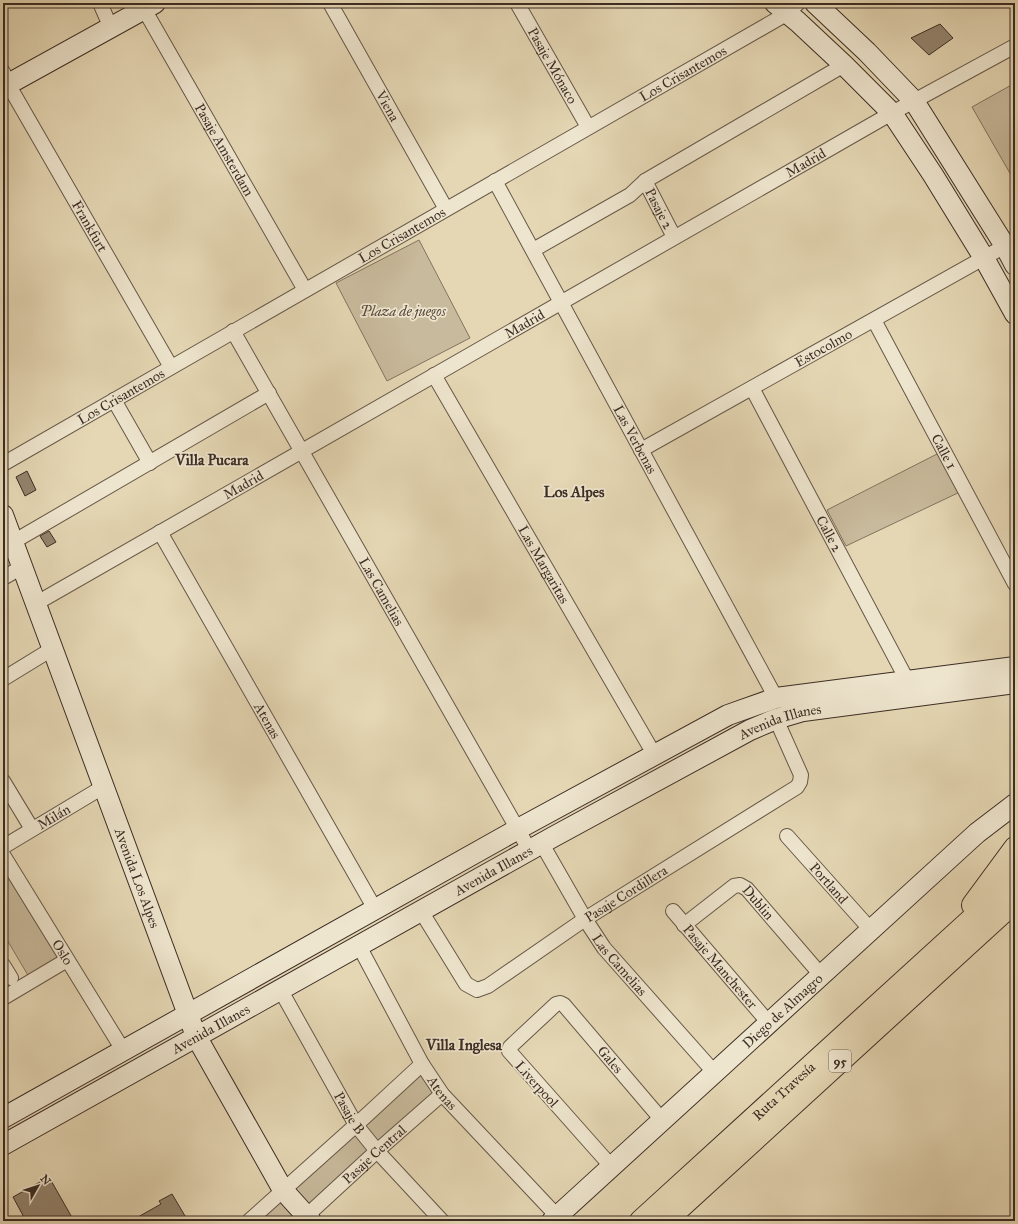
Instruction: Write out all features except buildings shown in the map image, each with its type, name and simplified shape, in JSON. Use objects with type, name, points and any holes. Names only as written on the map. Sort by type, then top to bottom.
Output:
[{"type":"highway","points":[[939,950],[1015,848]]},
{"type":"highway","name":"Ruta Travesía","points":[[641,1221],[1015,880]]},
{"type":"highway","name":"Ruta Travesía","points":[[666,1221],[1015,901]]},
{"type":"main road","points":[[815,3],[867,52],[914,101],[1005,246],[1015,265]]},
{"type":"main road","points":[[5,81],[111,28],[149,6]]},
{"type":"main road","points":[[787,6],[892,113],[921,155],[984,258],[1015,314]]},
{"type":"main road","name":"Avenida Los Alpes","points":[[3,515],[196,1036],[283,1190],[306,1219]]},
{"type":"main road","name":"Avenida Illanes","points":[[3,1118],[518,829],[728,715],[776,698],[1015,667]]},
{"type":"main road","name":"Avenida Illanes","points":[[3,1145],[280,989],[750,730],[776,719],[803,711],[1015,683]]},
{"type":"main road","name":"Diego de Almagro","points":[[554,1219],[768,1022],[977,833],[1015,804]]},
{"type":"street","points":[[100,3],[111,28]]},
{"type":"street","name":"Viena","points":[[330,3],[446,209]]},
{"type":"street","name":"Pasaje Mónaco","points":[[517,3],[588,127]]},
{"type":"street","name":"Pasaje Amsterdam","points":[[149,6],[305,290]]},
{"type":"street","name":"Los Crisantemos","points":[[3,464],[588,127],[787,6]]},
{"type":"street","name":"Madrid","points":[[36,604],[674,237],[892,113],[1015,46]]},
{"type":"street","points":[[533,250],[630,195],[645,181],[844,65]]},
{"type":"street","name":"Frankfurt","points":[[5,81],[171,367]]},
{"type":"street","name":"Las Verbenas","points":[[495,181],[776,698]]},
{"type":"street","name":"Pasaje 2","points":[[645,181],[674,237]]},
{"type":"street","name":"Estocolmo","points":[[641,450],[1005,246]]},
{"type":"street","name":"Calle 1","points":[[874,320],[1015,584]]},
{"type":"street","name":"Las Camelias","points":[[233,332],[518,829],[536,847],[586,919],[604,948],[714,1072]]},
{"type":"street","name":"Las Margaritas","points":[[434,375],[654,754]]},
{"type":"street","name":"Calle 2","points":[[752,388],[907,680]]},
{"type":"street","points":[[13,542],[269,393]]},
{"type":"street","points":[[114,400],[150,463]]},
{"type":"street","name":"Atenas","points":[[160,532],[375,909]]},
{"type":"street","points":[[3,578],[22,567]]},
{"type":"street","points":[[3,679],[52,649]]},
{"type":"street","name":"Pasaje Cordillera","points":[[421,911],[466,984],[477,990],[488,986],[586,919],[797,787],[800,782],[801,775],[776,719]]},
{"type":"street","points":[[3,781],[32,830]]},
{"type":"street","name":"Milán","points":[[3,847],[103,786]]},
{"type":"street","name":"Portland","points":[[787,836],[871,930]]},
{"type":"street","name":"Oslo","points":[[3,855],[123,1050]]},
{"type":"street","name":"Dublin","points":[[684,925],[734,886],[740,885],[747,889],[821,975]]},
{"type":"street","name":"Pasaje Manchester","points":[[673,911],[768,1022]]},
{"type":"street","name":"Atenas","points":[[359,946],[422,1064],[442,1094],[554,1219]]},
{"type":"street","points":[[3,998],[68,960]]},
{"type":"street","points":[[3,965],[11,978]]},
{"type":"street","name":"Pasaje B","points":[[280,989],[356,1125],[377,1151],[442,1221]]},
{"type":"street","name":"Gales","points":[[556,1004],[560,1003],[564,1005],[662,1120]]},
{"type":"street","name":"Liverpool","points":[[556,1004],[510,1047],[509,1051],[611,1166]]},
{"type":"street","points":[[248,1221],[422,1064]]},
{"type":"street","name":"Pasaje Central","points":[[306,1219],[377,1151],[442,1094]]},
{"type":"green space","points":[[1015,83],[1015,182],[972,107]]},
{"type":"green space","name":"Plaza de juegos","points":[[419,240],[470,338],[387,381],[336,283]]},
{"type":"green space","points":[[941,452],[962,491],[846,546],[827,510]]},
{"type":"green space","points":[[3,861],[57,954],[56,962],[29,977],[3,933]]},
{"type":"green space","points":[[421,1068],[439,1093],[297,1221],[252,1221]]},
{"type":"district","name":"Villa Pucara","points":[[212,460]]},
{"type":"district","name":"Los Alpes","points":[[574,492]]},
{"type":"district","name":"Villa Inglesa","points":[[464,1045]]}]
